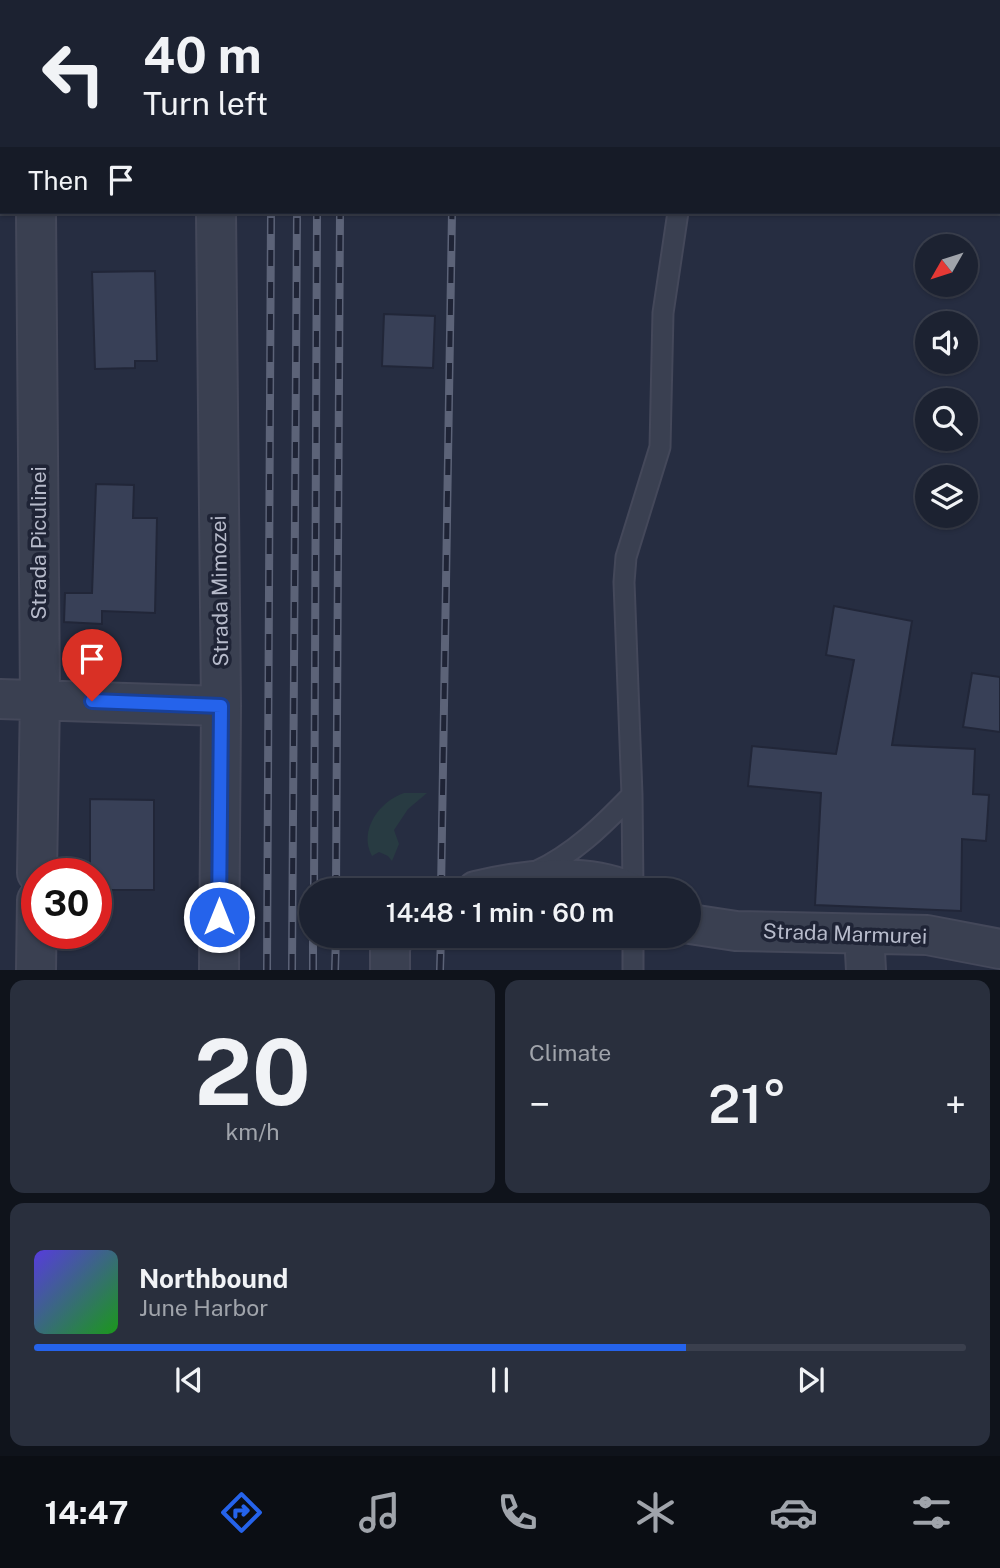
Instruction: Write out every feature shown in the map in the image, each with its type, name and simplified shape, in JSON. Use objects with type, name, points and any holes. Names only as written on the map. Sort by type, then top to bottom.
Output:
[{"type":"street","name":"Strada Piculinei","points":[[36,214],[40,699],[37,858]]},
{"type":"street","name":"Strada Mimozei","points":[[216,214],[221,706],[219,970]]},
{"type":"street","points":[[0,699],[221,706]]},
{"type":"street","name":"Strada Marmurei","points":[[701,926],[865,952],[927,935],[1000,950]]},
{"type":"street","points":[[390,948],[390,970]]},
{"type":"street","points":[[36,949],[36,970]]},
{"type":"lane","points":[[633,878],[624,582],[626,557],[660,447],[663,313],[678,214]]},
{"type":"lane","points":[[522,878],[554,863],[576,848],[632,795]]},
{"type":"lane","points":[[633,948],[633,970]]},
{"type":"shaded area","points":[[404,793],[427,793],[408,809],[394,830],[399,844],[392,861],[379,852],[372,856],[368,836],[374,818],[387,803]]},
{"type":"building","points":[[155,271],[157,361],[135,361],[135,368],[95,369],[92,272]]},
{"type":"building","points":[[384,314],[435,316],[433,368],[382,366]]},
{"type":"building","points":[[96,484],[134,485],[133,518],[157,518],[155,613],[102,611],[102,624],[64,622],[65,593],[92,593]]},
{"type":"building","points":[[834,606],[912,621],[892,745],[975,749],[973,794],[989,795],[986,841],[962,839],[961,911],[815,905],[821,793],[748,786],[752,746],[836,754],[854,660],[826,655]]},
{"type":"building","points":[[972,673],[1000,677],[1000,732],[963,727]]},
{"type":"building","points":[[90,799],[154,800],[154,890],[112,890],[112,858],[90,858]]},
{"type":"railway","points":[[267,970],[271,214]]},
{"type":"railway","points":[[292,970],[297,214]]},
{"type":"railway","points":[[314,878],[317,214]]},
{"type":"railway","points":[[336,878],[340,214]]},
{"type":"railway","points":[[441,878],[452,214]]},
{"type":"railway","points":[[313,948],[313,970]]},
{"type":"railway","points":[[335,970],[336,948]]},
{"type":"railway","points":[[440,970],[441,948]]},
{"type":"route","points":[[92,701],[221,706],[219,917]]}]
